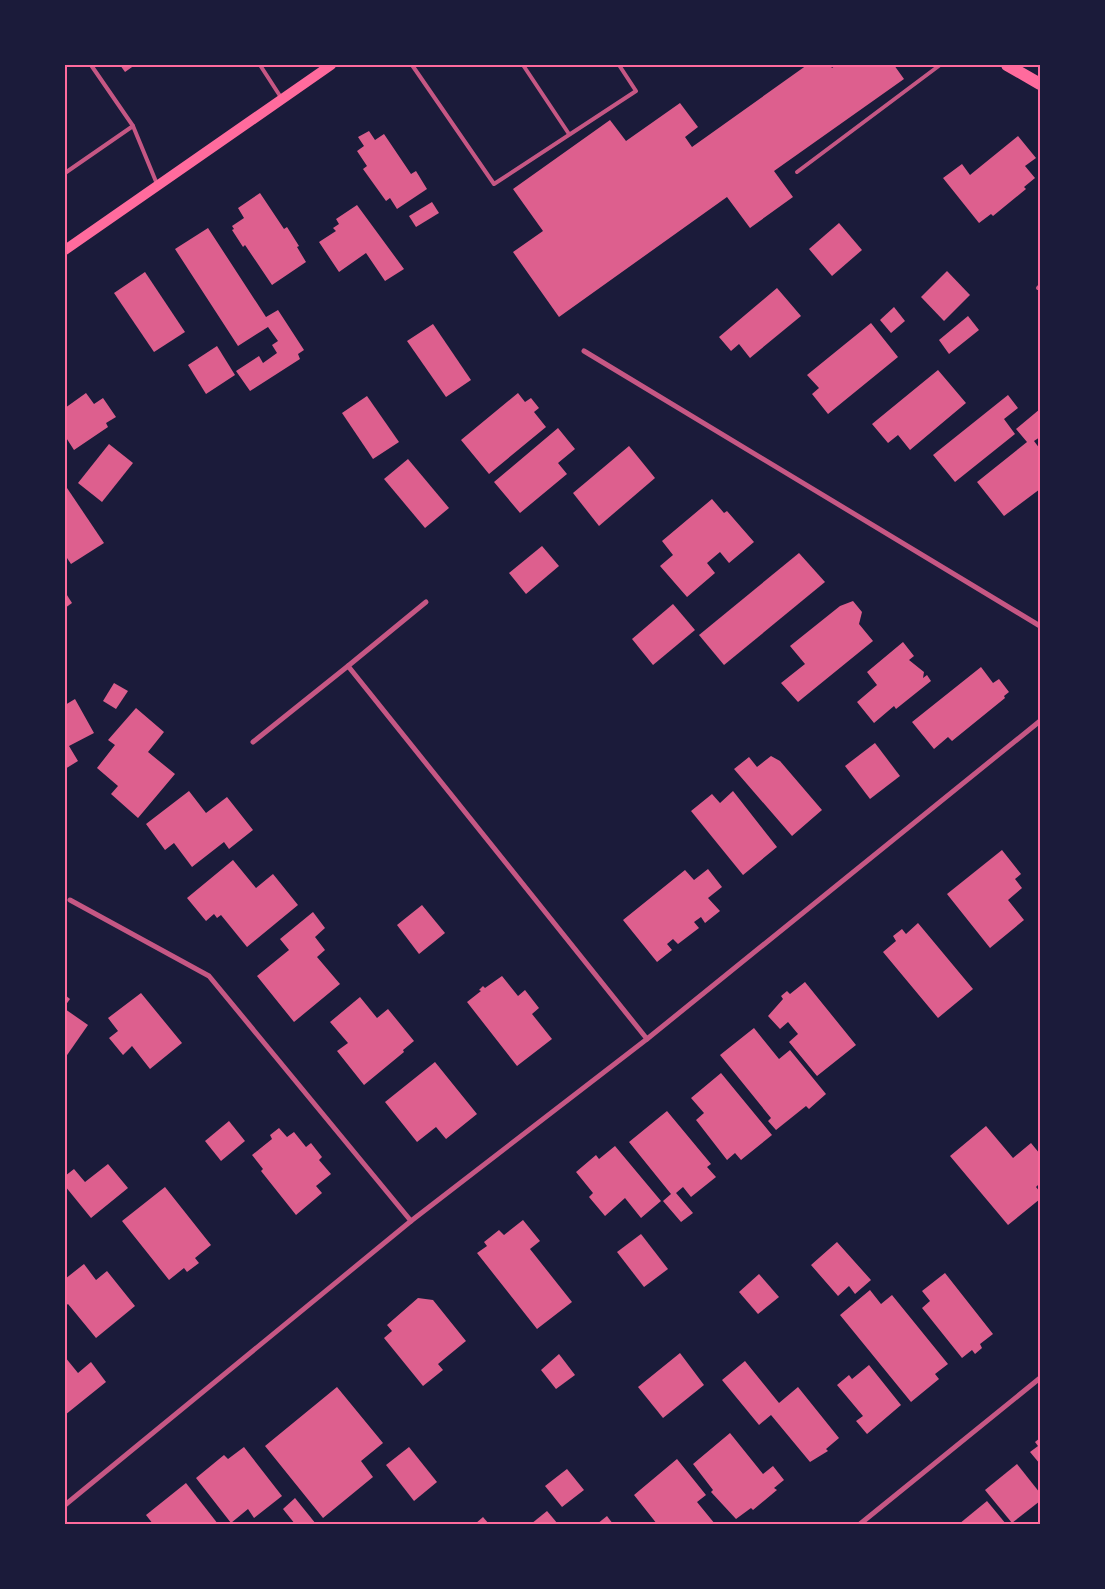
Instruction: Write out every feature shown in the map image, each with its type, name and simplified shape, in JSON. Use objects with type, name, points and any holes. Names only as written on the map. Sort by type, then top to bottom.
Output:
[{"type":"main road","points":[[65,250],[331,65]]},
{"type":"main road","points":[[1007,65],[1040,84]]},
{"type":"street","points":[[584,351],[1040,626]]},
{"type":"street","points":[[253,742],[426,602]]},
{"type":"street","points":[[348,666],[647,1039]]},
{"type":"street","points":[[65,1505],[411,1221],[647,1039],[1040,721]]},
{"type":"street","points":[[70,900],[209,976],[411,1221]]},
{"type":"street","points":[[860,1524],[1040,1378]]},
{"type":"lane","points":[[91,65],[132,126],[158,186]]},
{"type":"lane","points":[[260,65],[282,99]]},
{"type":"lane","points":[[412,65],[494,184],[636,91],[618,65]]},
{"type":"lane","points":[[522,65],[569,134]]},
{"type":"lane","points":[[797,172],[940,65]]},
{"type":"lane","points":[[65,173],[132,126]]},
{"type":"building","points":[[120,65],[135,65],[125,72]]},
{"type":"building","points":[[807,65],[830,65],[832,68],[836,65],[894,65],[904,79],[774,171],[793,197],[750,228],[727,197],[559,317],[513,252],[543,231],[513,189],[610,120],[626,141],[680,103],[698,127],[685,137],[692,147]]},
{"type":"building","points":[[369,131],[375,140],[384,134],[411,174],[416,171],[427,189],[397,209],[390,198],[386,201],[363,169],[367,166],[357,151],[364,146],[358,137]]},
{"type":"building","points":[[1018,136],[1036,158],[1025,166],[1035,178],[1024,187],[1026,189],[993,216],[991,214],[979,223],[943,178],[962,164],[970,175]]},
{"type":"building","points":[[260,193],[284,229],[287,227],[306,262],[272,285],[245,245],[243,247],[232,230],[234,229],[232,226],[244,218],[238,208]]},
{"type":"building","points":[[432,202],[439,213],[416,227],[409,216]]},
{"type":"building","points":[[357,205],[404,269],[385,281],[366,253],[339,272],[319,242],[336,231],[333,228],[339,224],[336,219]]},
{"type":"building","points":[[839,223],[862,250],[832,276],[809,249]]},
{"type":"building","points":[[208,228],[266,317],[278,310],[304,350],[298,354],[300,359],[250,391],[236,371],[259,356],[263,363],[277,353],[272,345],[278,341],[268,327],[238,346],[175,249]]},
{"type":"building","points":[[947,271],[970,295],[944,321],[921,297]]},
{"type":"building","points":[[145,272],[185,332],[154,352],[114,293]]},
{"type":"building","points":[[777,288],[801,316],[750,358],[739,344],[731,351],[719,337]]},
{"type":"building","points":[[894,307],[905,321],[891,333],[880,320]]},
{"type":"building","points":[[968,316],[979,330],[949,354],[939,340]]},
{"type":"building","points":[[871,323],[898,357],[828,414],[812,394],[819,388],[807,375]]},
{"type":"building","points":[[433,324],[471,380],[446,397],[407,341]]},
{"type":"building","points":[[217,346],[235,375],[206,394],[188,365]]},
{"type":"building","points":[[938,370],[966,403],[910,450],[898,435],[888,443],[872,424]]},
{"type":"building","points":[[86,393],[94,404],[103,398],[116,417],[106,423],[108,427],[74,450],[65,436],[65,408]]},
{"type":"building","points":[[518,393],[525,402],[531,398],[539,408],[534,412],[546,427],[489,474],[461,440]]},
{"type":"building","points":[[1008,395],[1018,408],[1004,419],[1015,434],[955,482],[933,455]]},
{"type":"building","points":[[367,396],[399,442],[373,459],[342,413]]},
{"type":"building","points":[[1040,409],[1040,437],[1034,441],[1040,449],[1040,489],[1004,516],[977,482],[1027,442],[1016,429]]},
{"type":"building","points":[[558,428],[575,449],[558,463],[567,474],[520,513],[494,482]]},
{"type":"building","points":[[109,444],[133,463],[102,502],[78,483]]},
{"type":"building","points":[[629,446],[655,478],[599,526],[573,493]]},
{"type":"building","points":[[408,459],[449,508],[425,528],[384,479]]},
{"type":"building","points":[[65,485],[104,543],[71,564],[65,555]]},
{"type":"building","points":[[712,499],[724,513],[727,511],[754,542],[729,563],[720,552],[707,563],[715,573],[687,597],[660,566],[673,555],[662,541]]},
{"type":"building","points":[[542,546],[559,566],[526,594],[509,573]]},
{"type":"building","points":[[799,553],[825,582],[724,665],[699,635]]},
{"type":"building","points":[[65,592],[72,603],[65,608]]},
{"type":"building","points":[[853,601],[862,612],[859,624],[873,641],[798,702],[781,683],[805,664],[790,646],[840,606]]},
{"type":"building","points":[[673,604],[695,630],[653,665],[632,639]]},
{"type":"building","points":[[903,642],[914,656],[909,660],[924,672],[923,678],[927,675],[931,681],[896,709],[894,706],[874,723],[857,702],[877,685],[867,672]]},
{"type":"building","points":[[981,667],[993,683],[999,679],[1009,692],[1004,696],[1005,698],[952,741],[948,737],[934,749],[912,722]]},
{"type":"building","points":[[114,683],[128,691],[116,709],[103,701]]},
{"type":"building","points":[[75,699],[94,733],[69,746],[78,761],[65,769],[65,705]]},
{"type":"building","points":[[136,708],[164,732],[148,752],[175,774],[138,818],[111,794],[118,786],[97,768],[115,745],[108,740]]},
{"type":"building","points":[[875,743],[900,776],[870,799],[845,766]]},
{"type":"building","points":[[771,756],[780,761],[822,810],[792,836],[734,769],[749,757],[757,767]]},
{"type":"building","points":[[189,791],[206,813],[227,797],[253,830],[229,849],[224,842],[192,867],[174,843],[165,850],[146,824]]},
{"type":"building","points":[[733,791],[777,847],[743,875],[691,811],[712,794],[720,803]]},
{"type":"building","points":[[1002,850],[1021,874],[1015,879],[1022,888],[1008,900],[1024,920],[990,948],[947,894]]},
{"type":"building","points":[[233,860],[256,888],[273,874],[298,905],[247,947],[221,915],[217,918],[214,914],[206,921],[187,898]]},
{"type":"building","points":[[708,869],[722,887],[708,898],[720,911],[705,923],[701,917],[694,922],[699,928],[678,944],[673,939],[667,944],[672,950],[657,962],[623,920],[685,870],[694,880]]},
{"type":"building","points":[[422,905],[445,933],[419,954],[397,925]]},
{"type":"building","points":[[313,912],[325,928],[315,937],[325,950],[317,957],[340,984],[294,1022],[257,976],[289,950],[280,939]]},
{"type":"building","points":[[918,923],[973,989],[938,1018],[883,952],[896,941],[893,936],[902,929],[906,934]]},
{"type":"building","points":[[502,976],[518,996],[525,990],[539,1008],[532,1014],[552,1039],[517,1066],[467,1002],[481,991],[479,990],[483,986],[485,988]]},
{"type":"building","points":[[805,982],[856,1045],[817,1076],[789,1042],[798,1034],[788,1022],[780,1029],[768,1016],[783,999],[781,996],[787,991],[790,994]]},
{"type":"building","points":[[141,993],[182,1043],[150,1069],[132,1046],[123,1055],[109,1038],[118,1031],[108,1018]]},
{"type":"building","points":[[65,995],[70,999],[65,1006]]},
{"type":"building","points":[[360,997],[377,1018],[388,1009],[414,1041],[403,1050],[404,1052],[364,1085],[337,1051],[348,1043],[330,1022]]},
{"type":"building","points":[[65,1009],[88,1025],[65,1058]]},
{"type":"building","points":[[754,1028],[779,1059],[790,1050],[826,1094],[809,1109],[806,1106],[776,1130],[768,1121],[771,1118],[720,1055]]},
{"type":"building","points":[[435,1062],[477,1114],[446,1139],[436,1127],[417,1142],[385,1102]]},
{"type":"building","points":[[721,1073],[772,1135],[741,1160],[735,1153],[727,1160],[696,1120],[704,1113],[691,1098]]},
{"type":"building","points":[[667,1111],[711,1164],[707,1167],[716,1177],[691,1197],[683,1187],[676,1193],[693,1213],[681,1222],[663,1201],[671,1194],[629,1142]]},
{"type":"building","points":[[229,1121],[245,1141],[221,1161],[205,1141]]},
{"type":"building","points":[[986,1126],[1013,1158],[1031,1143],[1040,1154],[1040,1183],[1036,1187],[1040,1192],[1040,1199],[1008,1225],[950,1156]]},
{"type":"building","points":[[279,1128],[287,1137],[294,1132],[306,1147],[311,1143],[322,1157],[319,1160],[331,1174],[316,1186],[322,1193],[296,1215],[261,1171],[263,1169],[252,1155],[272,1139],[270,1135]]},
{"type":"building","points":[[615,1146],[661,1201],[641,1218],[625,1198],[605,1216],[589,1197],[593,1193],[576,1172],[596,1155],[599,1159]]},
{"type":"building","points":[[108,1164],[128,1188],[91,1218],[65,1186],[65,1176],[74,1169],[85,1182]]},
{"type":"building","points":[[165,1187],[211,1245],[195,1258],[199,1263],[187,1272],[184,1268],[169,1280],[122,1221]]},
{"type":"building","points":[[523,1220],[540,1241],[530,1249],[572,1302],[537,1329],[477,1253],[487,1246],[484,1242],[499,1230],[504,1235]]},
{"type":"building","points":[[641,1234],[668,1269],[644,1287],[617,1252]]},
{"type":"building","points":[[837,1242],[871,1280],[855,1294],[849,1286],[838,1296],[811,1265]]},
{"type":"building","points":[[84,1264],[96,1280],[107,1271],[135,1306],[96,1338],[68,1304],[65,1306],[65,1279]]},
{"type":"building","points":[[945,1273],[993,1334],[980,1344],[982,1348],[975,1354],[972,1350],[962,1358],[922,1308],[930,1301],[922,1291]]},
{"type":"building","points":[[759,1274],[779,1297],[758,1314],[739,1292]]},
{"type":"building","points":[[870,1290],[881,1304],[892,1295],[948,1364],[935,1374],[939,1379],[911,1402],[840,1315]]},
{"type":"building","points":[[418,1298],[433,1300],[466,1341],[438,1364],[443,1370],[423,1386],[384,1338],[392,1331],[387,1325]]},
{"type":"building","points":[[680,1353],[704,1385],[663,1418],[638,1387]]},
{"type":"building","points":[[559,1354],[575,1375],[556,1389],[541,1370]]},
{"type":"building","points":[[65,1357],[78,1373],[91,1362],[106,1382],[65,1415]]},
{"type":"building","points":[[745,1361],[779,1403],[798,1387],[839,1438],[826,1449],[828,1451],[810,1462],[771,1415],[759,1425],[722,1380]]},
{"type":"building","points":[[869,1365],[901,1405],[867,1434],[856,1421],[863,1416],[837,1385],[849,1375],[852,1379]]},
{"type":"building","points":[[337,1387],[383,1443],[361,1461],[373,1477],[323,1518],[265,1446]]},
{"type":"building","points":[[730,1433],[763,1474],[773,1466],[784,1480],[774,1488],[777,1490],[753,1510],[751,1508],[736,1519],[711,1492],[713,1490],[693,1464]]},
{"type":"building","points":[[1040,1438],[1040,1464],[1030,1452],[1038,1446],[1035,1442]]},
{"type":"building","points":[[244,1447],[282,1496],[254,1518],[248,1509],[231,1523],[196,1478],[224,1455],[228,1459]]},
{"type":"building","points":[[409,1447],[437,1482],[414,1501],[386,1465]]},
{"type":"building","points":[[677,1459],[706,1495],[697,1502],[715,1524],[657,1524],[634,1495]]},
{"type":"building","points":[[1017,1464],[1040,1493],[1040,1501],[1012,1523],[985,1490]]},
{"type":"building","points":[[567,1469],[584,1490],[562,1507],[545,1486]]},
{"type":"building","points":[[186,1483],[218,1524],[153,1524],[146,1515]]},
{"type":"building","points":[[295,1498],[316,1524],[295,1524],[283,1509]]},
{"type":"building","points":[[987,1501],[1006,1524],[959,1524]]},
{"type":"building","points":[[547,1511],[558,1524],[531,1524]]},
{"type":"building","points":[[607,1516],[613,1524],[597,1524]]},
{"type":"building","points":[[483,1517],[489,1524],[475,1524]]}]
